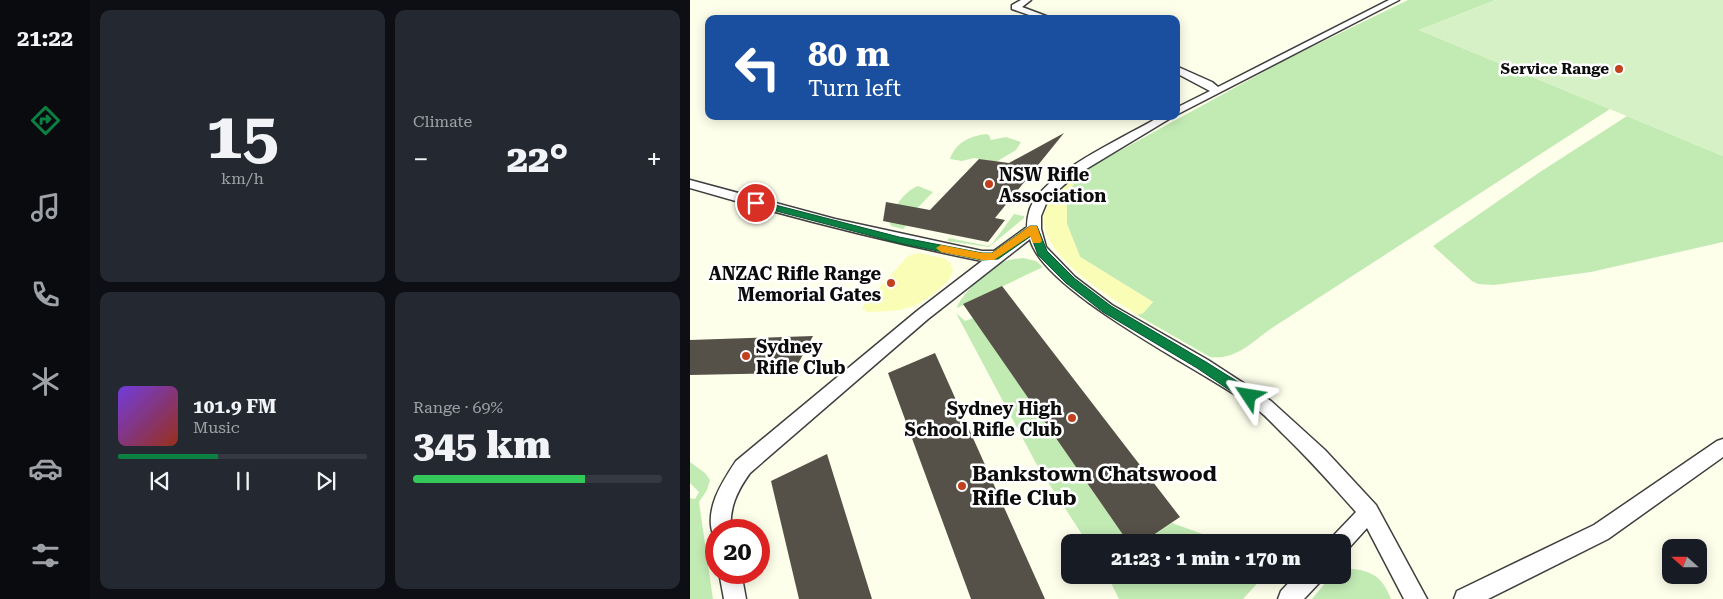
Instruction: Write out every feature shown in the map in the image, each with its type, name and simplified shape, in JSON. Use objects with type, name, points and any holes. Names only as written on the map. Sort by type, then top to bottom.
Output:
[{"type":"lane","points":[[1027,0],[1015,7],[1038,15]]},
{"type":"lane","points":[[1180,110],[1395,0]]},
{"type":"lane","points":[[1180,71],[1208,84],[1217,91]]},
{"type":"lane","points":[[1162,120],[1058,182],[1046,194],[1038,205],[1034,216],[1034,229],[1042,253],[1070,281],[1107,309],[1202,365],[1265,406],[1318,456],[1369,512],[1416,599]]},
{"type":"lane","points":[[690,184],[790,213],[899,240],[982,256],[994,256]]},
{"type":"lane","points":[[719,519],[729,486],[743,467],[994,256],[1034,229]]},
{"type":"lane","points":[[1465,599],[1602,532],[1723,447]]},
{"type":"lane","points":[[1348,534],[1369,512]]},
{"type":"lane","points":[[732,584],[735,599]]},
{"type":"lane","points":[[1289,599],[1303,584]]},
{"type":"shaded area","points":[[1408,0],[1496,0],[1419,30],[1610,109],[1269,330],[1242,350],[1227,356],[1210,357],[1137,315],[1143,313],[1153,302],[1080,257],[1067,224],[1067,195],[1079,175],[1090,167],[1176,120],[1180,120],[1180,118],[1289,58]]},
{"type":"shaded area","name":"Service Range","points":[[1496,0],[1723,0],[1723,156],[1419,30]]},
{"type":"shaded area","points":[[1627,116],[1723,156],[1723,242],[1591,272],[1494,285],[1478,284],[1472,281],[1433,246],[1540,172]]},
{"type":"shaded area","points":[[989,135],[991,140],[1006,137],[1021,142],[1016,150],[996,162],[974,158],[962,161],[950,159],[955,149],[964,141],[974,136]]},
{"type":"shaded area","points":[[918,186],[933,192],[902,224],[906,226],[903,229],[891,226],[889,221],[897,206],[908,192]]},
{"type":"shaded area","points":[[1014,214],[1024,216],[1024,218],[989,247],[947,241],[949,238],[988,246],[992,244]]},
{"type":"shaded area","points":[[1023,258],[1036,261],[1043,267],[957,308],[968,290],[994,267],[1013,259]]},
{"type":"shaded area","points":[[956,313],[965,321],[973,318],[1122,534],[1082,534],[1038,467]]},
{"type":"shaded area","points":[[690,462],[705,473],[710,480],[707,490],[699,502],[705,544],[705,584],[711,584],[713,599],[690,599],[690,498],[695,499],[699,492],[690,483]]},
{"type":"shaded area","points":[[1172,523],[1203,534],[1155,534]]},
{"type":"shaded area","points":[[1351,569],[1374,575],[1384,584],[1391,599],[1312,599],[1324,584],[1351,584]]},
{"type":"shaded area","points":[[1112,584],[1257,584],[1243,599],[1119,599]]},
{"type":"sand","points":[[1090,167],[1079,175],[1067,195],[1067,224],[1080,257],[1153,302],[1143,313],[1137,315],[1090,283],[1073,269],[1048,238],[1044,221],[1047,205],[1055,193],[1072,179]]},
{"type":"sand","points":[[919,253],[943,258],[950,262],[953,271],[946,283],[927,299],[911,307],[894,311],[865,312],[866,310],[862,308],[863,306],[908,256]]},
{"type":"building","name":"NSW Rifle Association","points":[[1064,133],[995,218],[1005,220],[988,242],[883,221],[886,202],[930,210],[979,159],[1009,163]]},
{"type":"building","name":"Sydney High School Rifle Club","points":[[1002,286],[1180,517],[1155,534],[1122,534],[963,304]]},
{"type":"building","name":"Sydney Rifle Club","points":[[813,336],[793,373],[690,375],[690,340]]},
{"type":"building","name":"Bankstown Chatswood Rifle Club","points":[[935,353],[1045,599],[971,599],[888,373]]},
{"type":"building","points":[[827,454],[872,599],[799,599],[771,481]]},
{"type":"slow traffic","points":[[941,248],[982,256],[994,256],[1034,229],[1036,241]]},
{"type":"place","name":"Service Range","points":[[1619,69]]},
{"type":"place","name":"NSW Rifle Association","points":[[989,184]]},
{"type":"place","name":"ANZAC Rifle Range Memorial Gates","points":[[891,283]]},
{"type":"place","name":"Sydney Rifle Club","points":[[746,356]]},
{"type":"place","name":"Sydney High School Rifle Club","points":[[1072,418]]},
{"type":"place","name":"Bankstown Chatswood Rifle Club","points":[[962,486]]},
{"type":"route","points":[[756,203],[899,240],[982,256],[994,256],[1034,229],[1039,249],[1070,281],[1107,309],[1202,365],[1249,396]]}]
